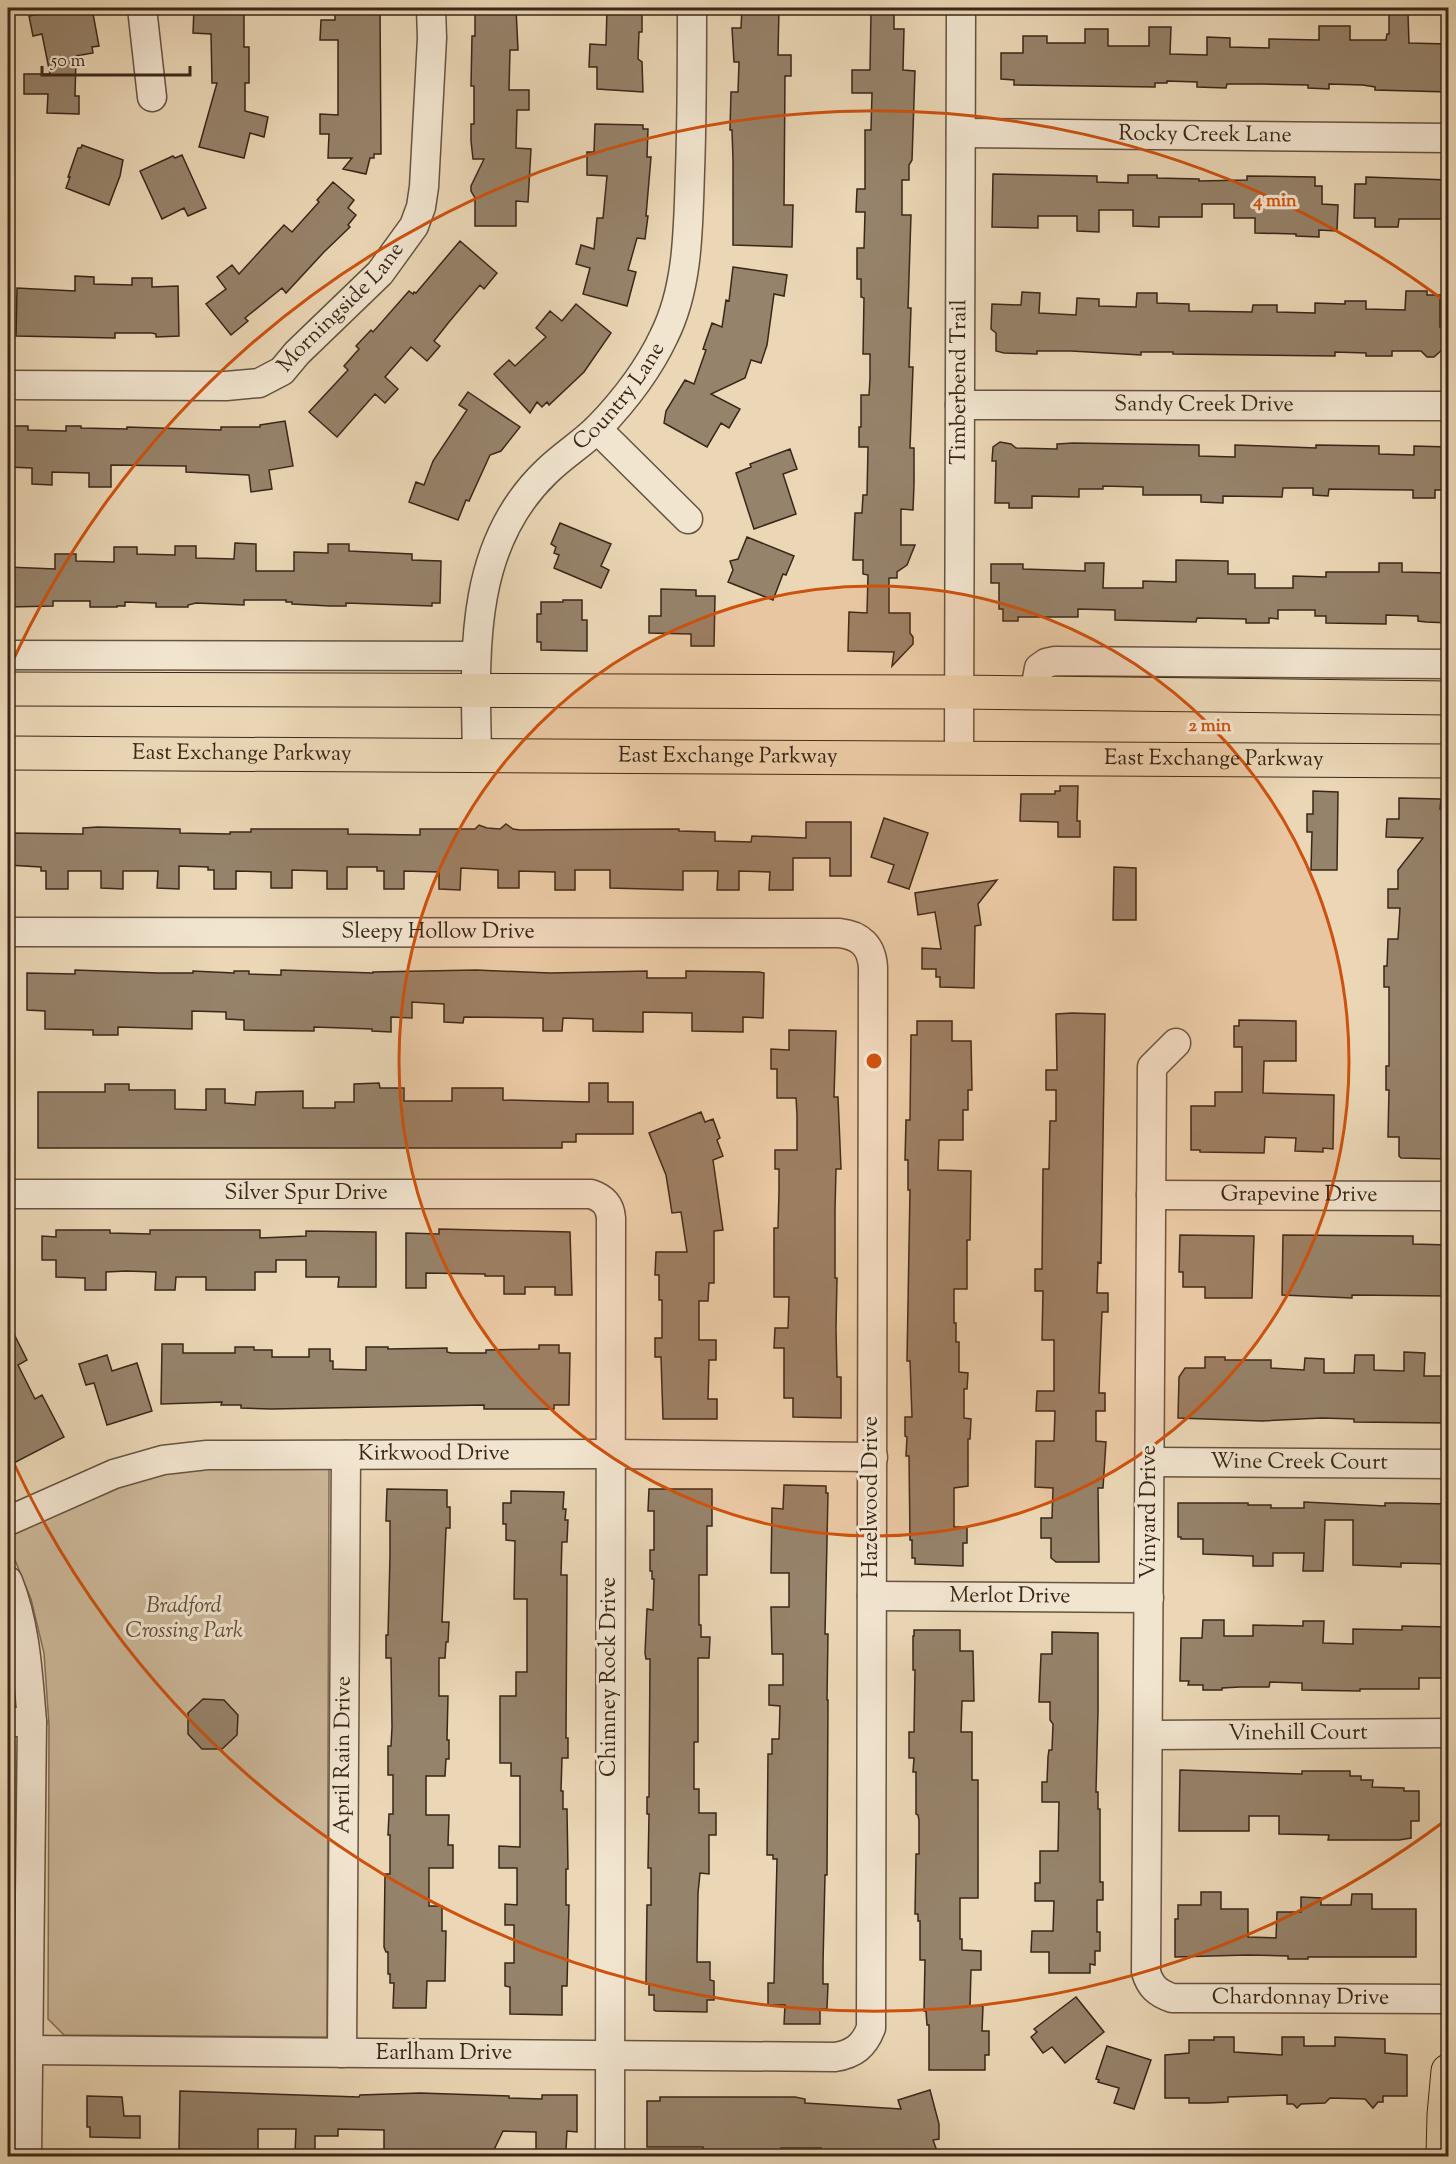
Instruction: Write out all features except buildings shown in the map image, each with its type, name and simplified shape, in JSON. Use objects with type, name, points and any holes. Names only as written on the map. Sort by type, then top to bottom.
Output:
[{"type":"main road","points":[[8,689],[959,692],[1449,698]]},
{"type":"main road","name":"East Exchange Parkway","points":[[8,753],[1449,760]]},
{"type":"main road","points":[[1443,2157],[1444,2115],[1449,2072]]},
{"type":"street","points":[[142,8],[152,97]]},
{"type":"street","name":"Morningside Lane","points":[[8,385],[226,386],[259,383],[282,371],[297,353],[380,273],[414,226],[421,207],[424,187],[432,38],[431,8]]},
{"type":"street","name":"Country Lane","points":[[477,754],[475,656],[479,613],[489,569],[501,535],[516,506],[545,472],[597,429],[628,394],[665,336],[674,312],[683,278],[688,221],[693,8]]},
{"type":"street","name":"Timberbend Trail","points":[[959,757],[961,8]]},
{"type":"street","name":"Rocky Creek Lane","points":[[961,134],[1449,138]]},
{"type":"street","name":"Sandy Creek Drive","points":[[960,405],[1449,406]]},
{"type":"street","points":[[597,429],[688,519]]},
{"type":"street","points":[[8,655],[475,656]]},
{"type":"street","points":[[1038,693],[1039,668],[1046,663],[1056,662],[1449,664]]},
{"type":"street","name":"Sleepy Hollow Drive","points":[[8,932],[839,933],[850,934],[865,944]]},
{"type":"street","name":"Hazelwood Drive","points":[[858,2049],[867,2040],[871,2028],[873,957],[865,944]]},
{"type":"street","name":"Vinyard Drive","points":[[1154,1989],[1146,1972],[1152,1066],[1176,1043]]},
{"type":"street","name":"Silver Spur Drive","points":[[8,1194],[591,1194],[603,1200]]},
{"type":"street","name":"Grapevine Drive","points":[[1151,1195],[1449,1196]]},
{"type":"street","name":"Chimney Rock Drive","points":[[603,1200],[611,1218],[610,2157]]},
{"type":"street","name":"Kirkwood Drive","points":[[8,1521],[114,1474],[163,1460],[207,1455],[873,1456]]},
{"type":"street","name":"April Rain Drive","points":[[342,2053],[346,1455]]},
{"type":"street","name":"Wine Creek Court","points":[[1150,1462],[1449,1464]]},
{"type":"street","points":[[8,1581],[26,1651],[20,1722],[29,2050],[27,2157]]},
{"type":"street","name":"Merlot Drive","points":[[872,1596],[1149,1598]]},
{"type":"street","name":"Vinehill Court","points":[[1148,1736],[1449,1733]]},
{"type":"street","name":"Chardonnay Drive","points":[[1154,1989],[1172,1998],[1449,1999]]},
{"type":"street","name":"Earlham Drive","points":[[29,2050],[835,2057],[847,2055],[858,2049]]},
{"type":"green space","name":"Bradford Crossing Park","points":[[237,1466],[329,1466],[327,2037],[64,2035],[48,2019],[49,1725],[44,1653],[31,1599],[8,1543],[8,1536],[111,1489],[169,1472]]}]
